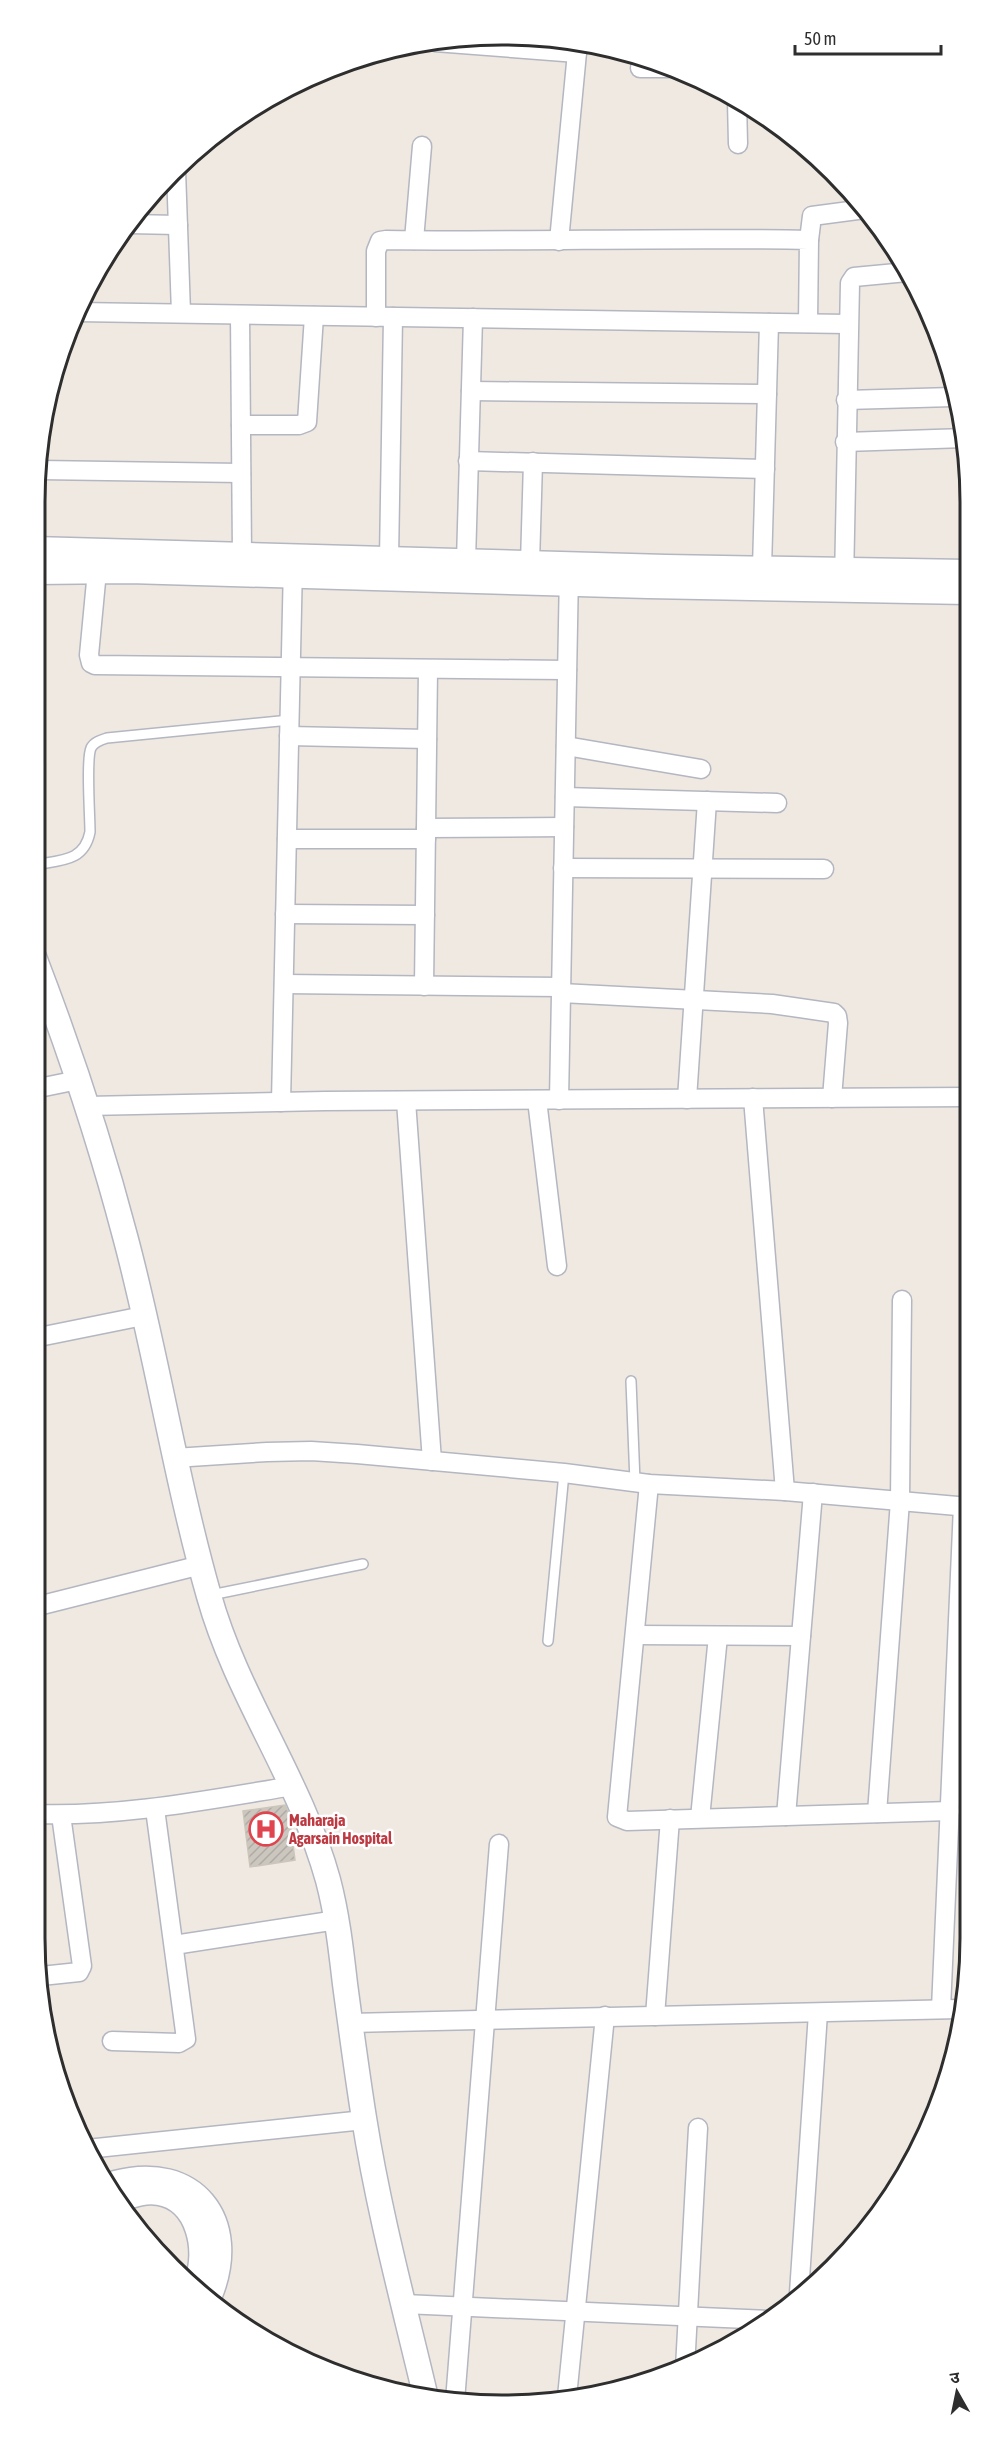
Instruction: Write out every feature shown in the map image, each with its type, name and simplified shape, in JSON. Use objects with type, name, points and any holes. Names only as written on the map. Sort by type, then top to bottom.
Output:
[{"type":"street","points":[[559,241],[577,51]]},
{"type":"street","points":[[640,68],[646,68]]},
{"type":"street","points":[[737,110],[738,144]]},
{"type":"street","points":[[414,240],[422,146]]},
{"type":"street","points":[[177,181],[181,314]]},
{"type":"street","points":[[808,323],[809,240],[812,216],[854,210]]},
{"type":"street","points":[[140,224],[178,225]]},
{"type":"street","points":[[389,559],[384,317],[378,245],[386,240],[809,240]]},
{"type":"street","points":[[844,580],[845,442],[851,279],[859,276],[898,273]]},
{"type":"street","points":[[87,312],[848,324]]},
{"type":"street","points":[[240,315],[242,555]]},
{"type":"street","points":[[241,425],[307,422],[314,316]]},
{"type":"street","points":[[466,561],[472,318]]},
{"type":"street","points":[[762,568],[769,323]]},
{"type":"street","points":[[471,390],[767,394]]},
{"type":"street","points":[[846,400],[947,397]]},
{"type":"street","points":[[845,442],[955,438]]},
{"type":"street","points":[[468,461],[765,469]]},
{"type":"street","points":[[530,563],[533,462]]},
{"type":"street","points":[[46,470],[241,473]]},
{"type":"street","points":[[45,549],[242,555],[293,566],[569,574],[844,580],[960,572]]},
{"type":"street","points":[[45,572],[293,566],[389,559],[530,563],[569,574],[762,568],[844,580],[960,591]]},
{"type":"street","points":[[281,1102],[293,566]]},
{"type":"street","points":[[97,571],[89,655],[94,665],[567,670]]},
{"type":"street","points":[[559,1100],[569,574]]},
{"type":"street","points":[[424,986],[428,670]]},
{"type":"street","points":[[290,728],[427,739]]},
{"type":"street","points":[[566,746],[701,769]]},
{"type":"street","points":[[565,797],[777,803]]},
{"type":"street","points":[[687,1099],[707,801]]},
{"type":"street","points":[[287,839],[564,827]]},
{"type":"street","points":[[563,868],[824,869]]},
{"type":"street","points":[[285,914],[425,915]]},
{"type":"street","points":[[284,984],[561,990],[772,1004],[834,1013],[838,1023],[832,1098]]},
{"type":"street","points":[[45,988],[87,1106],[126,1238],[174,1458],[208,1595],[225,1648],[293,1786],[322,1860],[337,1920],[364,2120],[379,2200],[424,2388]]},
{"type":"street","points":[[45,1087],[78,1080]]},
{"type":"street","points":[[87,1106],[281,1102],[960,1097]]},
{"type":"street","points":[[753,1098],[785,1491]]},
{"type":"street","points":[[537,1100],[557,1266]]},
{"type":"street","points":[[406,1101],[432,1461]]},
{"type":"street","points":[[877,1813],[900,1501],[902,1300]]},
{"type":"street","points":[[45,1336],[143,1316]]},
{"type":"street","points":[[174,1458],[311,1451],[564,1473],[642,1483],[813,1493],[960,1506]]},
{"type":"street","points":[[642,1483],[635,1635],[617,1817],[627,1821],[950,1811]]},
{"type":"street","points":[[786,1816],[813,1493]]},
{"type":"street","points":[[45,1605],[201,1565]]},
{"type":"street","points":[[350,2023],[950,2009],[950,1811],[960,1621]]},
{"type":"street","points":[[635,1635],[801,1636]]},
{"type":"street","points":[[700,1818],[718,1636]]},
{"type":"street","points":[[45,1814],[155,1809],[293,1786]]},
{"type":"street","points":[[112,2041],[179,2043],[186,2039],[155,1809]]},
{"type":"street","points":[[47,1976],[73,1974],[79,1972],[82,1966],[61,1815]]},
{"type":"street","points":[[655,2016],[670,1819]]},
{"type":"street","points":[[456,2392],[499,1844]]},
{"type":"street","points":[[174,1946],[337,1920]]},
{"type":"street","points":[[800,2285],[818,2013]]},
{"type":"street","points":[[568,2390],[606,2016]]},
{"type":"street","points":[[96,2148],[364,2120]]},
{"type":"street","points":[[686,2357],[698,2128]]},
{"type":"street","points":[[120,2189],[135,2178],[161,2178],[188,2188],[205,2204],[215,2224],[218,2249],[218,2275],[212,2290]]},
{"type":"street","points":[[123,2193],[158,2193],[177,2200],[190,2212],[200,2235],[203,2259],[198,2278]]},
{"type":"street","points":[[404,2304],[755,2319]]},
{"type":"lane","points":[[45,863],[72,857],[82,852],[88,843],[91,748],[97,741],[107,738],[290,728]]},
{"type":"lane","points":[[631,1381],[642,1483]]},
{"type":"lane","points":[[548,1641],[564,1473]]},
{"type":"lane","points":[[208,1595],[363,1564]]},
{"type":"building","points":[[285,1805],[289,1814],[295,1860],[250,1867],[243,1811]]},
{"type":"place","name":"Maharaja Agarsain Hospital","points":[[266,1829]]}]
